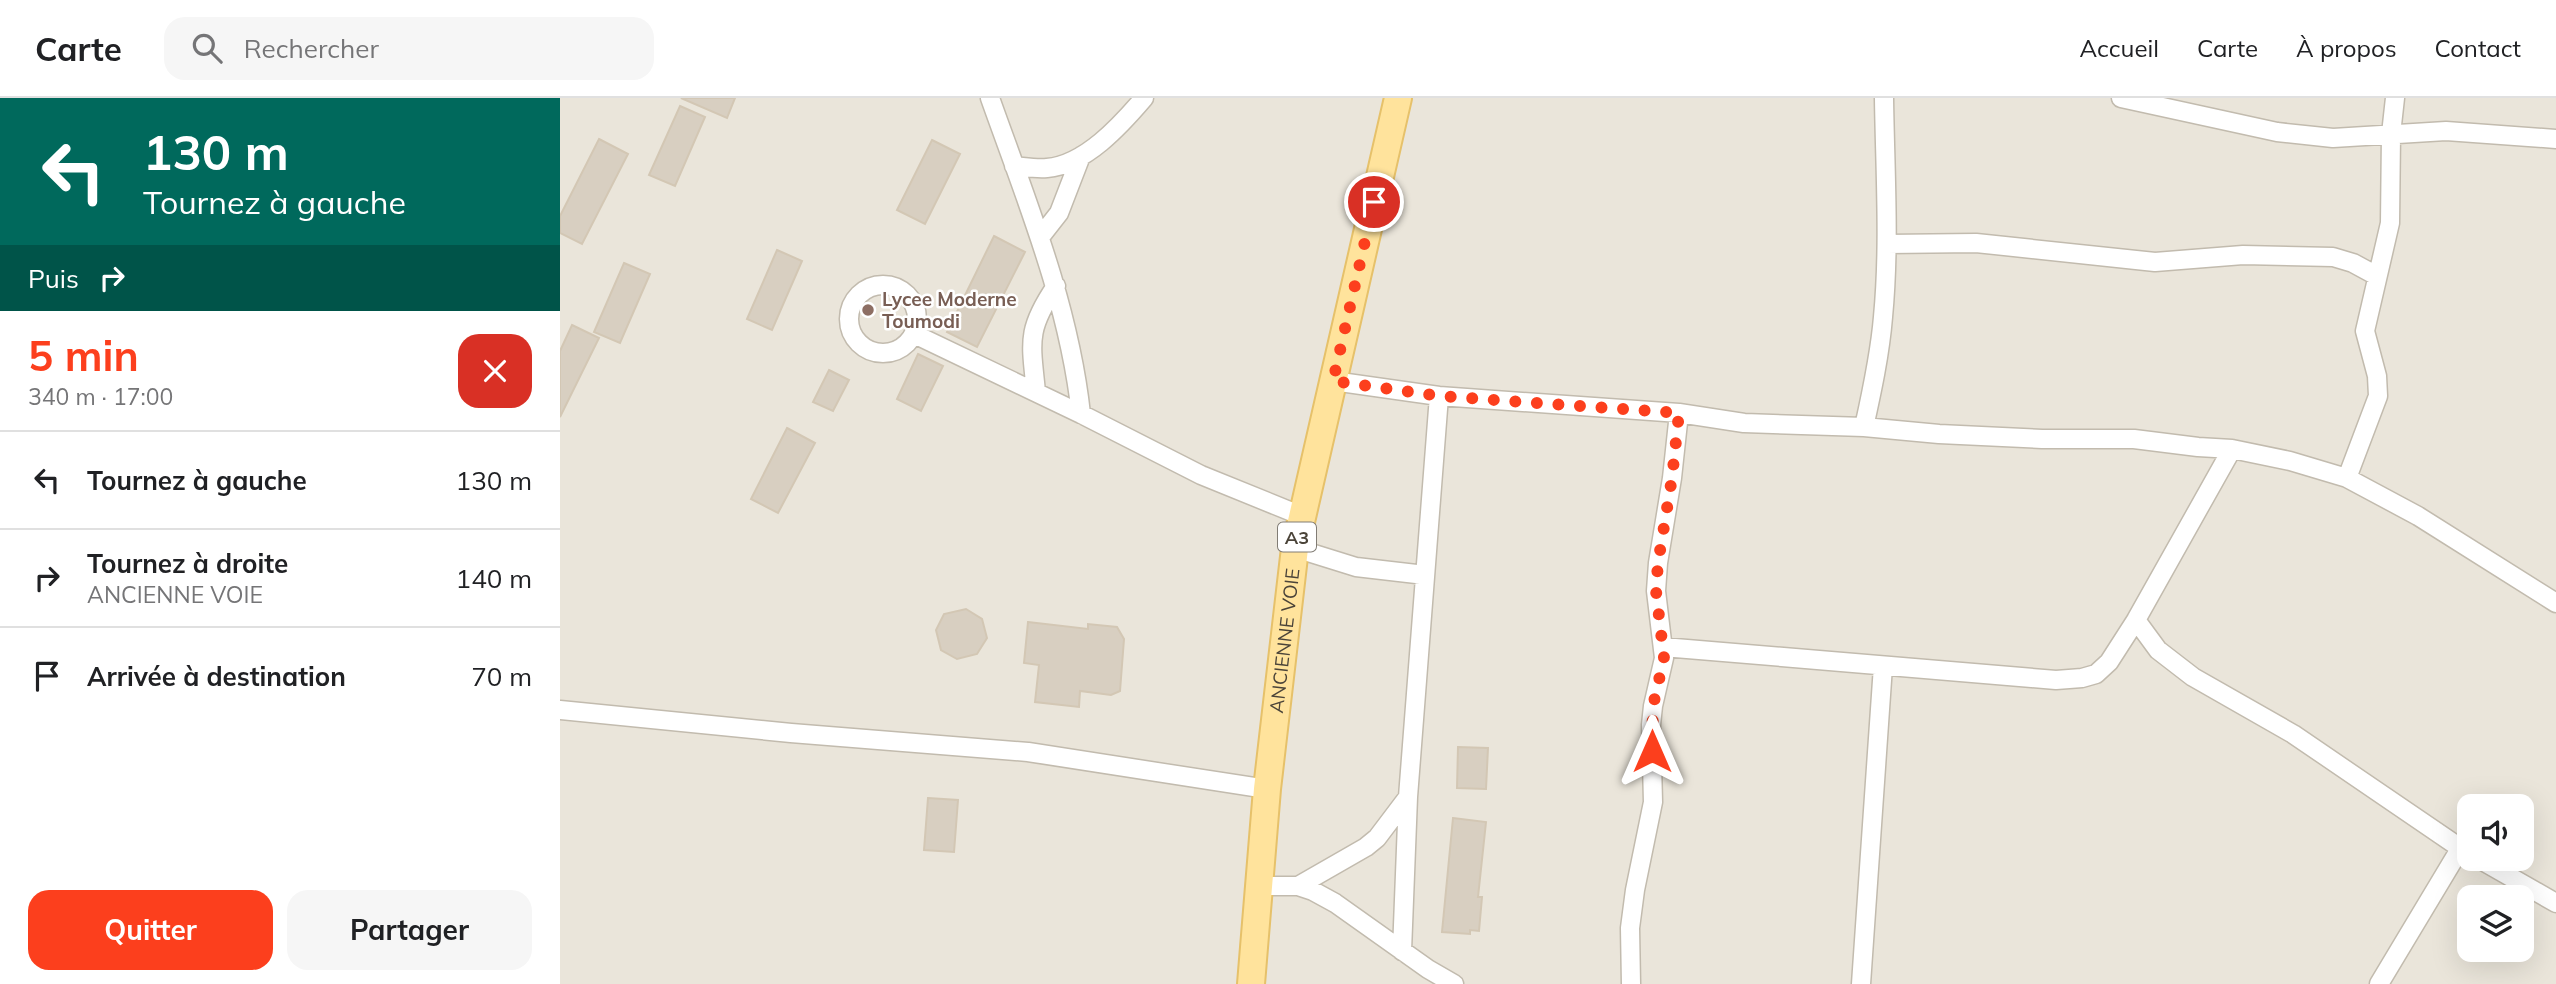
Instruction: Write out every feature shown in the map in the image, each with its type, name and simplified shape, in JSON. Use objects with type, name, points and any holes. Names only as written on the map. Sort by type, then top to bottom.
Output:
[{"type":"main road","name":"ANCIENNE VOIE","points":[[1251,984],[1267,789],[1295,548],[1398,98]]},
{"type":"street","points":[[990,98],[1041,236],[1056,286],[1076,370],[1081,414]]},
{"type":"street","points":[[1014,166],[1046,169],[1081,156],[1114,129],[1144,98]]},
{"type":"street","points":[[1864,427],[1883,317],[1887,244],[1884,98]]},
{"type":"street","points":[[2121,98],[2277,132],[2343,139],[2446,131],[2556,139]]},
{"type":"street","points":[[2347,478],[2378,396],[2365,331],[2390,223],[2391,134],[2395,98]]},
{"type":"street","points":[[1041,236],[1059,213],[1081,156]]},
{"type":"street","points":[[1887,244],[1976,243],[2155,262],[2243,255],[2333,257],[2353,263],[2377,276]]},
{"type":"street","points":[[1036,392],[1032,332],[1040,309],[1056,286]]},
{"type":"street","points":[[914,334],[1201,475],[1302,516]]},
{"type":"street","points":[[1333,381],[1439,396],[1679,413],[1744,423],[1864,427],[2042,439],[2134,439],[2232,449],[2290,461],[2347,478],[2418,516],[2556,603]]},
{"type":"street","points":[[1402,950],[1408,796],[1439,396]]},
{"type":"street","points":[[1632,984],[1630,928],[1653,802],[1651,725],[1664,658],[1657,603],[1658,563],[1679,413]]},
{"type":"street","points":[[1663,647],[2056,680],[2096,674],[2109,662],[2136,620],[2232,449]]},
{"type":"street","points":[[1295,548],[1356,567],[1425,575]]},
{"type":"street","points":[[2136,620],[2158,650],[2193,677],[2293,734],[2457,846]]},
{"type":"street","points":[[1861,984],[1883,666]]},
{"type":"street","points":[[560,710],[791,733],[1028,752],[1267,789]]},
{"type":"street","points":[[1298,886],[1377,838],[1408,796]]},
{"type":"street","points":[[2379,984],[2457,863]]},
{"type":"street","points":[[2500,871],[2556,903]]},
{"type":"street","points":[[1258,886],[1298,886],[1335,903],[1402,950],[1424,977],[1454,984]]},
{"type":"shaded area","points":[[560,98],[2556,98],[2556,984],[560,984]]},
{"type":"building","points":[[681,98],[735,98],[727,118]]},
{"type":"building","points":[[680,106],[705,117],[675,186],[649,175]]},
{"type":"building","points":[[599,139],[628,154],[582,244],[560,233],[560,216]]},
{"type":"building","points":[[932,140],[960,154],[925,224],[897,210]]},
{"type":"building","points":[[994,236],[1025,252],[977,347],[947,332]]},
{"type":"building","points":[[777,250],[802,261],[772,330],[747,319]]},
{"type":"building","points":[[624,263],[650,274],[620,343],[594,332]]},
{"type":"building","points":[[572,325],[599,338],[560,417],[560,351]]},
{"type":"building","points":[[918,354],[943,366],[921,411],[897,399]]},
{"type":"building","points":[[829,370],[849,380],[833,411],[813,402]]},
{"type":"building","points":[[787,428],[815,443],[778,513],[751,499]]},
{"type":"building","points":[[966,609],[982,619],[987,638],[977,654],[957,659],[941,650],[936,630],[944,614]]},
{"type":"building","points":[[1028,622],[1088,629],[1088,624],[1117,627],[1124,639],[1120,691],[1111,695],[1080,691],[1079,707],[1035,702],[1039,665],[1024,663]]},
{"type":"building","points":[[1458,747],[1488,748],[1486,789],[1457,788]]},
{"type":"building","points":[[928,798],[958,800],[954,852],[924,850]]},
{"type":"building","points":[[1453,818],[1486,822],[1478,897],[1482,897],[1479,931],[1470,930],[1470,934],[1442,932]]},
{"type":"place","name":"Lycee Moderne Toumodi","points":[[868,310]]},
{"type":"route","points":[[1374,202],[1333,381],[1439,396],[1679,413],[1658,563],[1658,627],[1664,658],[1653,706],[1652,751]]}]
